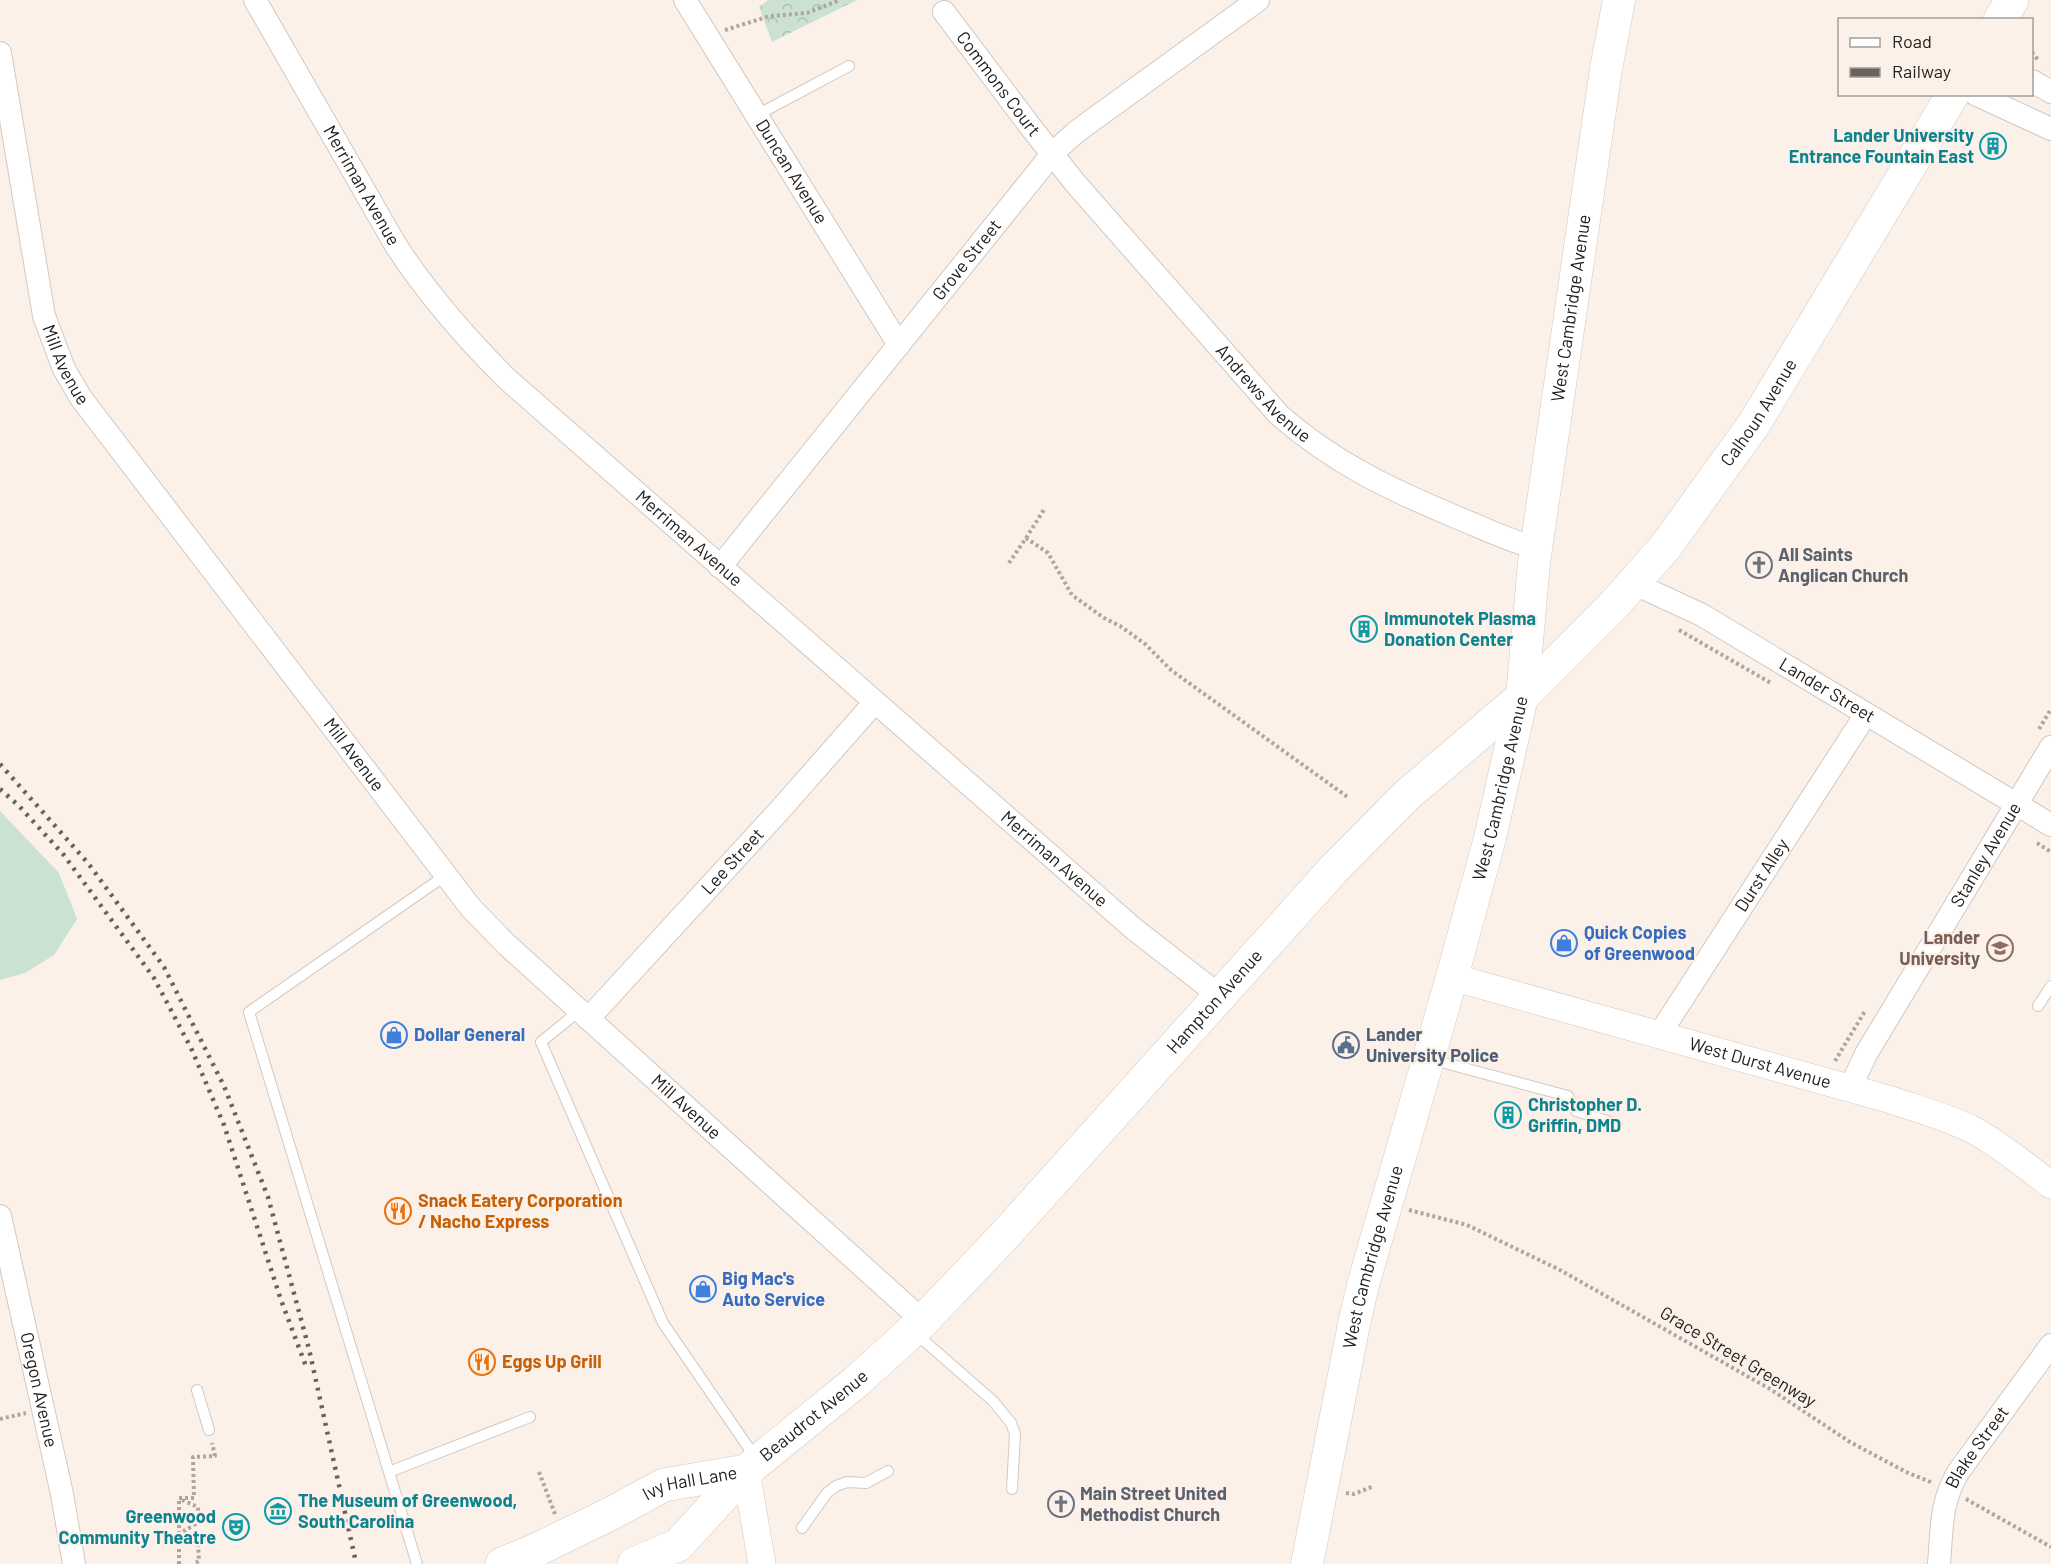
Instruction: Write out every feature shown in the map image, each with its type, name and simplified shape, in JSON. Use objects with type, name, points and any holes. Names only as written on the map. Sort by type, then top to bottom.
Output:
[{"type":"main road","name":"West Cambridge Avenue","points":[[1307,1564],[1354,1324],[1490,838],[1522,697],[1537,548],[1606,69],[1619,0]]},
{"type":"main road","points":[[2001,18],[2012,0]]},
{"type":"main road","name":"Calhoun Avenue","points":[[1522,697],[1613,606],[1666,546],[1693,511],[1754,424],[1952,96]]},
{"type":"main road","name":"Hampton Avenue","points":[[918,1326],[1005,1235],[1333,870],[1406,796],[1522,697]]},
{"type":"main road","name":"Beaudrot Avenue","points":[[752,1466],[857,1381],[918,1326]]},
{"type":"main road","name":"Ivy Hall Lane","points":[[502,1564],[577,1530],[664,1485],[752,1466]]},
{"type":"main road","name":"Ivy Hall Lane","points":[[634,1564],[678,1545],[752,1466]]},
{"type":"main road","points":[[675,1564],[689,1562],[693,1564]]},
{"type":"street","name":"Merriman Avenue","points":[[255,0],[394,244],[442,310],[473,345],[507,379],[1134,929],[1220,996]]},
{"type":"street","name":"Duncan Avenue","points":[[686,0],[899,345]]},
{"type":"street","name":"Grove Street","points":[[720,567],[1053,153],[1076,132],[1258,0]]},
{"type":"street","name":"Commons Court","points":[[945,12],[1033,130],[1053,153]]},
{"type":"street","name":"Mill Avenue","points":[[0,53],[38,292],[50,336],[64,369],[88,407],[471,908],[507,945],[918,1326]]},
{"type":"street","points":[[2033,82],[2051,92]]},
{"type":"street","points":[[1979,96],[2051,129]]},
{"type":"street","name":"Andrews Avenue","points":[[1053,153],[1076,184],[1260,395],[1302,435],[1341,463],[1392,490],[1512,541],[1537,548]]},
{"type":"street","name":"Lander Street","points":[[1633,583],[1702,615],[2051,825]]},
{"type":"street","name":"Lee Street","points":[[584,1015],[779,811],[876,702]]},
{"type":"street","name":"Durst Alley","points":[[1659,1035],[1866,714]]},
{"type":"street","name":"Stanley Avenue","points":[[1850,1088],[1866,1054],[2051,747]]},
{"type":"street","name":"West Durst Avenue","points":[[1452,977],[1850,1088],[1935,1114],[1968,1128],[2002,1148],[2051,1185]]},
{"type":"street","name":"Oregon Avenue","points":[[0,1216],[63,1494],[74,1564]]},
{"type":"street","name":"Blake Street","points":[[1939,1564],[1944,1503],[1948,1489],[2051,1345]]},
{"type":"street","name":"Beaudrot Avenue","points":[[752,1466],[762,1564]]},
{"type":"lane","points":[[757,115],[849,66]]},
{"type":"lane","points":[[417,1564],[249,1012],[446,875]]},
{"type":"lane","points":[[2038,1006],[2051,986]]},
{"type":"lane","points":[[584,1015],[541,1042],[663,1323],[752,1466]]},
{"type":"lane","points":[[1427,1058],[1568,1096],[1576,1111],[1617,1124]]},
{"type":"lane","points":[[918,1326],[1011,1422],[1015,1434],[1012,1489]]},
{"type":"lane","points":[[197,1390],[209,1431]]},
{"type":"lane","points":[[389,1472],[530,1418]]},
{"type":"lane","points":[[802,1528],[827,1493],[836,1486],[847,1482],[866,1483],[888,1471]]},
{"type":"path","points":[[708,36],[770,16],[807,13],[840,0]]},
{"type":"path","points":[[1009,563],[1045,508]]},
{"type":"path","points":[[1026,538],[1048,554],[1072,594],[1104,618],[1120,626],[1172,670],[1349,798]]},
{"type":"path","name":"Grace Street Greenway","points":[[1402,1209],[1467,1225],[1560,1270],[1770,1389],[1850,1442],[1906,1472],[1948,1489],[2051,1547]]},
{"type":"path","points":[[179,1498],[194,1498],[193,1457],[215,1456]]},
{"type":"path","points":[[539,1472],[556,1518]]},
{"type":"path","points":[[1354,1494],[1374,1486]]},
{"type":"path","points":[[179,1498],[179,1564]]},
{"type":"path","points":[[179,1498],[198,1507],[199,1522],[179,1534]]},
{"type":"path","points":[[179,1534],[198,1542],[199,1561],[194,1564]]},
{"type":"green space","points":[[768,0],[857,0],[772,42],[759,7]]},
{"type":"green space","points":[[0,811],[59,873],[77,919],[54,955],[25,973],[0,980]]},
{"type":"railway","points":[[0,764],[88,863],[164,967],[224,1086],[268,1197],[309,1349],[355,1558]]},
{"type":"railway","points":[[0,789],[19,806],[63,854],[154,978],[191,1048],[224,1125],[281,1300],[307,1369]]},
{"type":"place","name":"Lander University Entrance Fountain East","points":[[1993,146]]},
{"type":"place","name":"All Saints Anglican Church","points":[[1759,565]]},
{"type":"place","name":"Immunotek Plasma Donation Center","points":[[1364,629]]},
{"type":"place","name":"Quick Copies of Greenwood","points":[[1564,943]]},
{"type":"place","name":"Lander University","points":[[2000,948]]},
{"type":"place","name":"Dollar General","points":[[394,1035]]},
{"type":"place","name":"Lander University Police","points":[[1346,1045]]},
{"type":"place","name":"Christopher D. Griffin, DMD","points":[[1508,1115]]},
{"type":"place","name":"Snack Eatery Corporation / Nacho Express","points":[[398,1211]]},
{"type":"place","name":"Big Mac's Auto Service","points":[[703,1289]]},
{"type":"place","name":"Eggs Up Grill","points":[[482,1362]]},
{"type":"place","name":"Main Street United Methodist Church","points":[[1061,1504]]},
{"type":"place","name":"The Museum of Greenwood, South Carolina","points":[[278,1511]]},
{"type":"place","name":"Greenwood Community Theatre","points":[[236,1527]]}]
